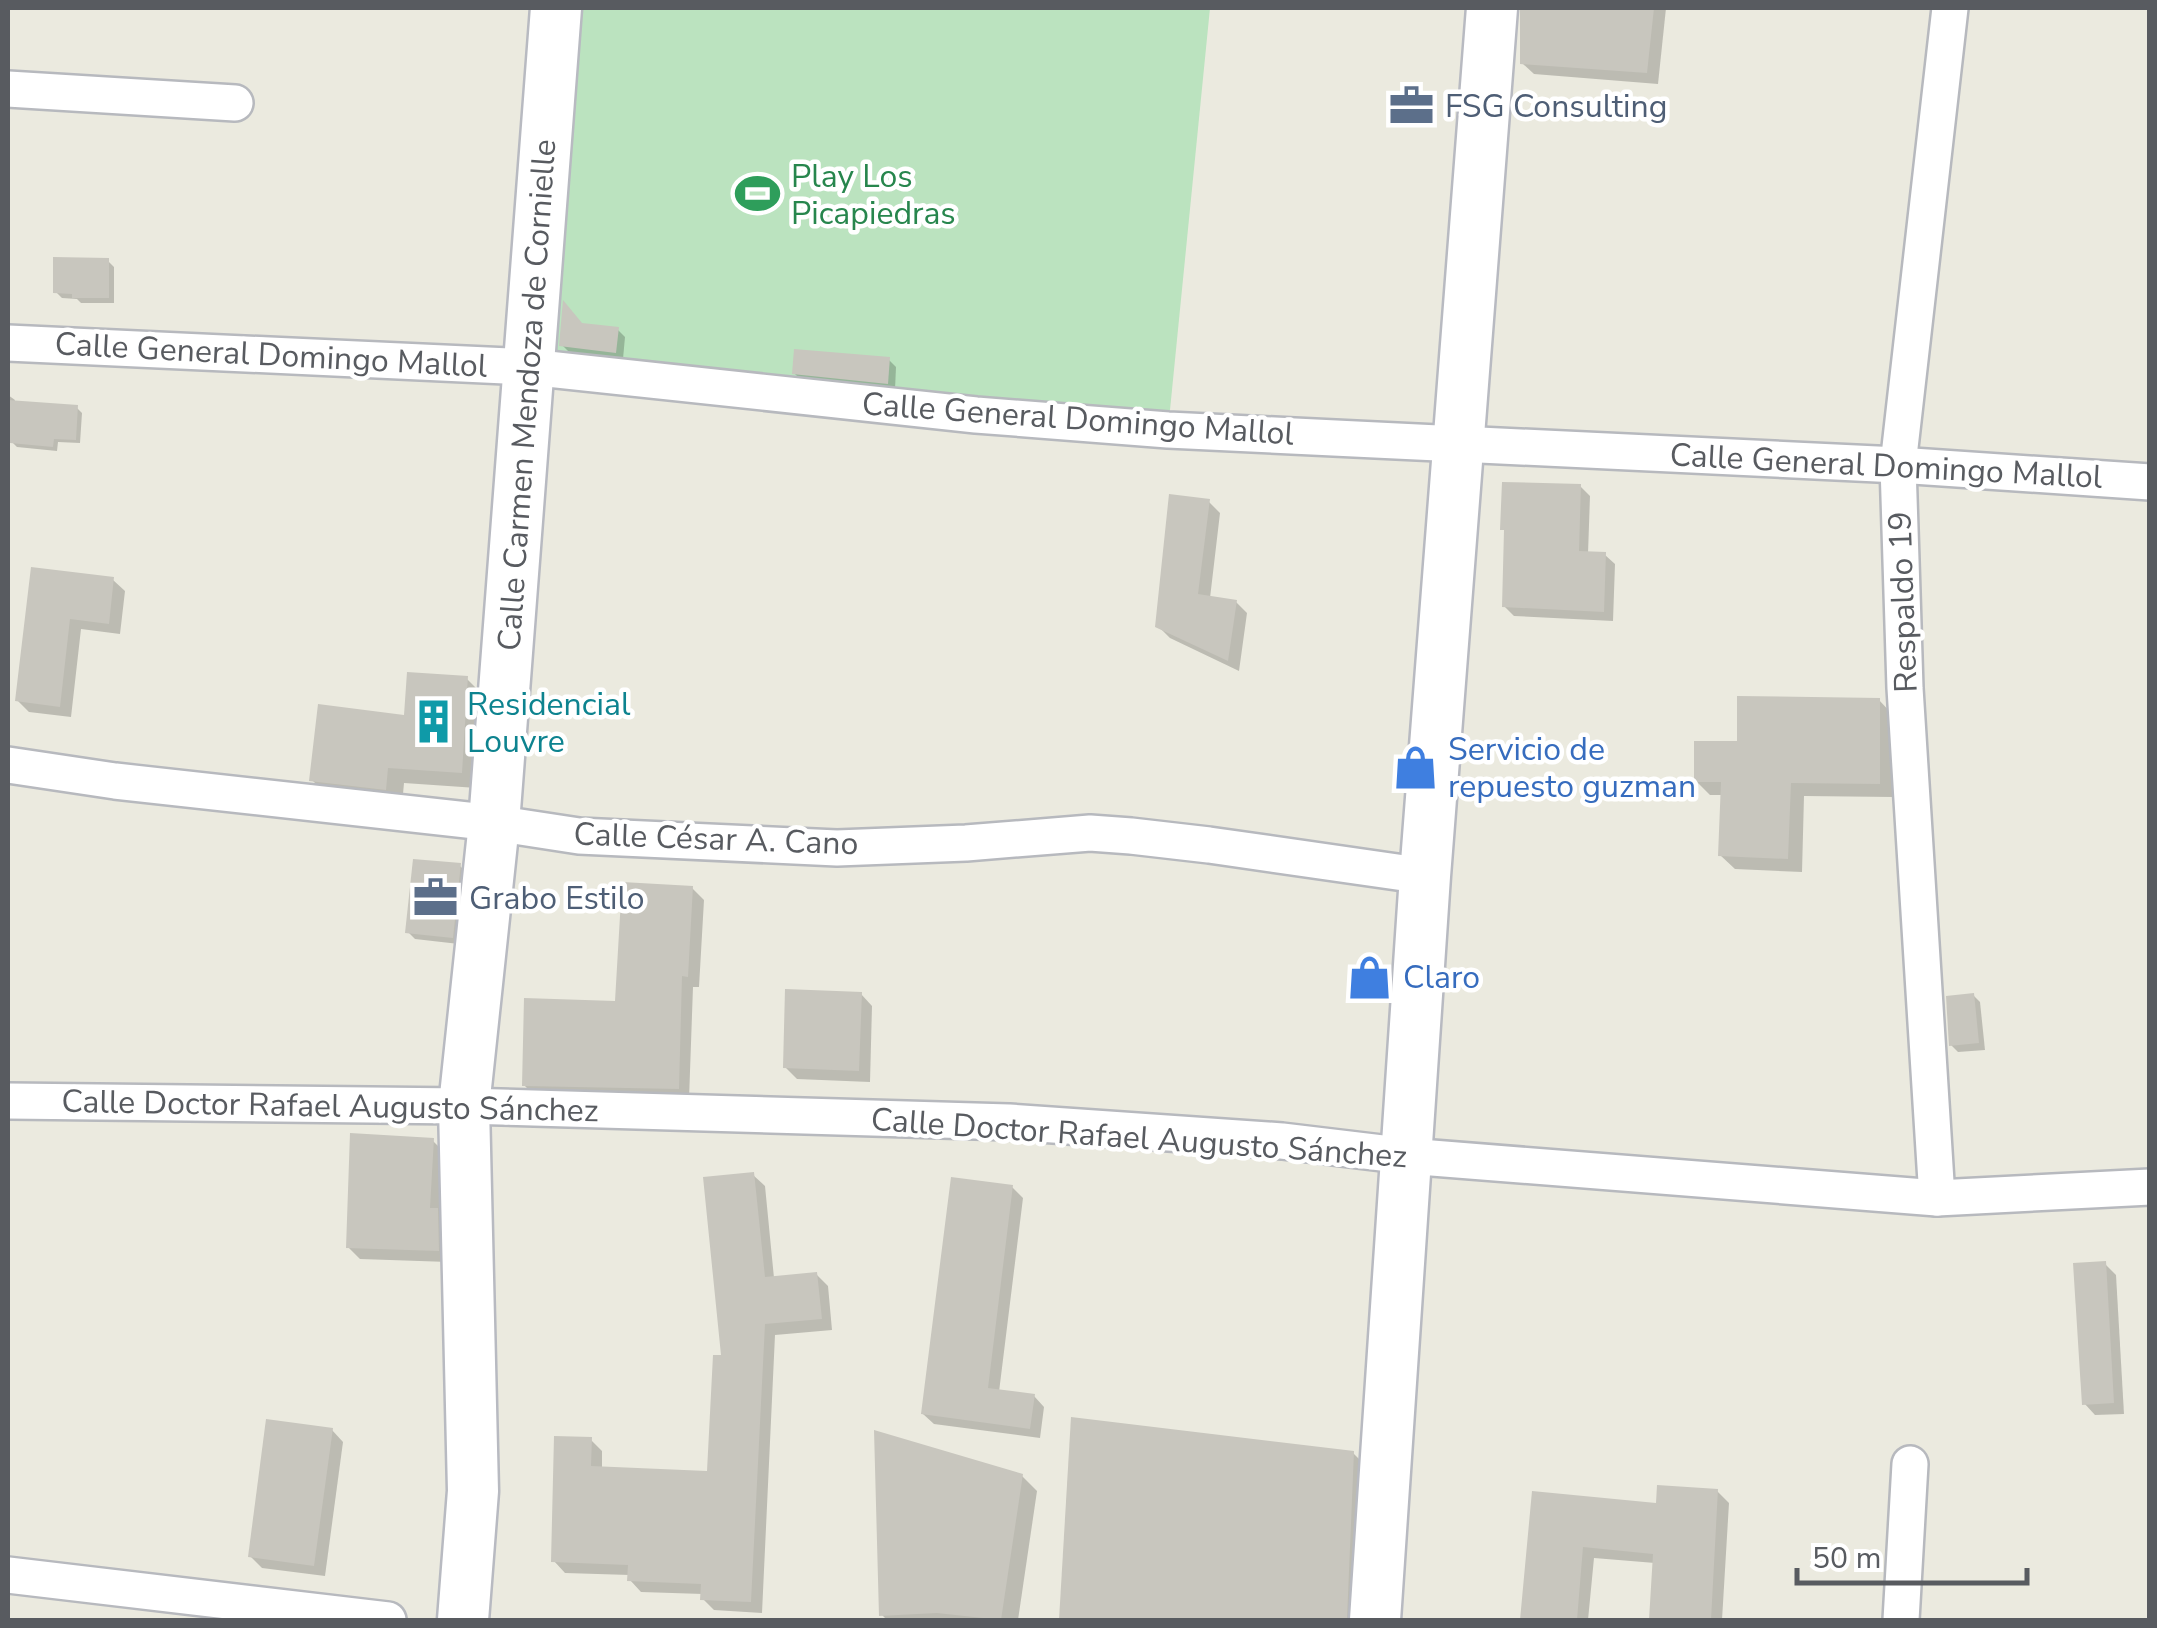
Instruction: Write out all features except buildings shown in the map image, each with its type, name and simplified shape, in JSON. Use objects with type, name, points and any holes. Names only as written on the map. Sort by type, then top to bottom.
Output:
[{"type":"street","name":"Calle Carmen Mendoza de Cornielle","points":[[463,1620],[473,1491],[464,1106],[494,823],[556,8]]},
{"type":"street","points":[[1375,1620],[1425,876],[1492,8]]},
{"type":"street","name":"Respaldo 19","points":[[1937,1198],[1905,688],[1898,465],[1950,8]]},
{"type":"street","points":[[8,89],[235,104]]},
{"type":"street","name":"Calle General Domingo Mallol","points":[[8,343],[529,367],[976,415],[1168,430],[1898,465],[2150,482]]},
{"type":"street","name":"Calle César A. Cano","points":[[8,765],[579,836],[837,848],[1090,834],[1131,836],[1425,876]]},
{"type":"street","name":"Calle Doctor Rafael Augusto Sánchez","points":[[8,1101],[464,1106],[1009,1122],[1282,1141],[1407,1156],[1937,1198],[2150,1188]]},
{"type":"street","points":[[1900,1620],[1910,1464]]},
{"type":"street","points":[[8,1575],[388,1620]]},
{"type":"green space","points":[[556,8],[1210,8],[1168,430],[529,367]]},
{"type":"place","name":"FSG Consulting","points":[[1412,106]]},
{"type":"place","name":"Play Los Picapiedras","points":[[758,194]]},
{"type":"place","name":"Residencial Louvre","points":[[434,722]]},
{"type":"place","name":"Servicio de repuesto guzman","points":[[1415,767]]},
{"type":"place","name":"Grabo Estilo","points":[[436,898]]},
{"type":"place","name":"Claro","points":[[1370,977]]}]
